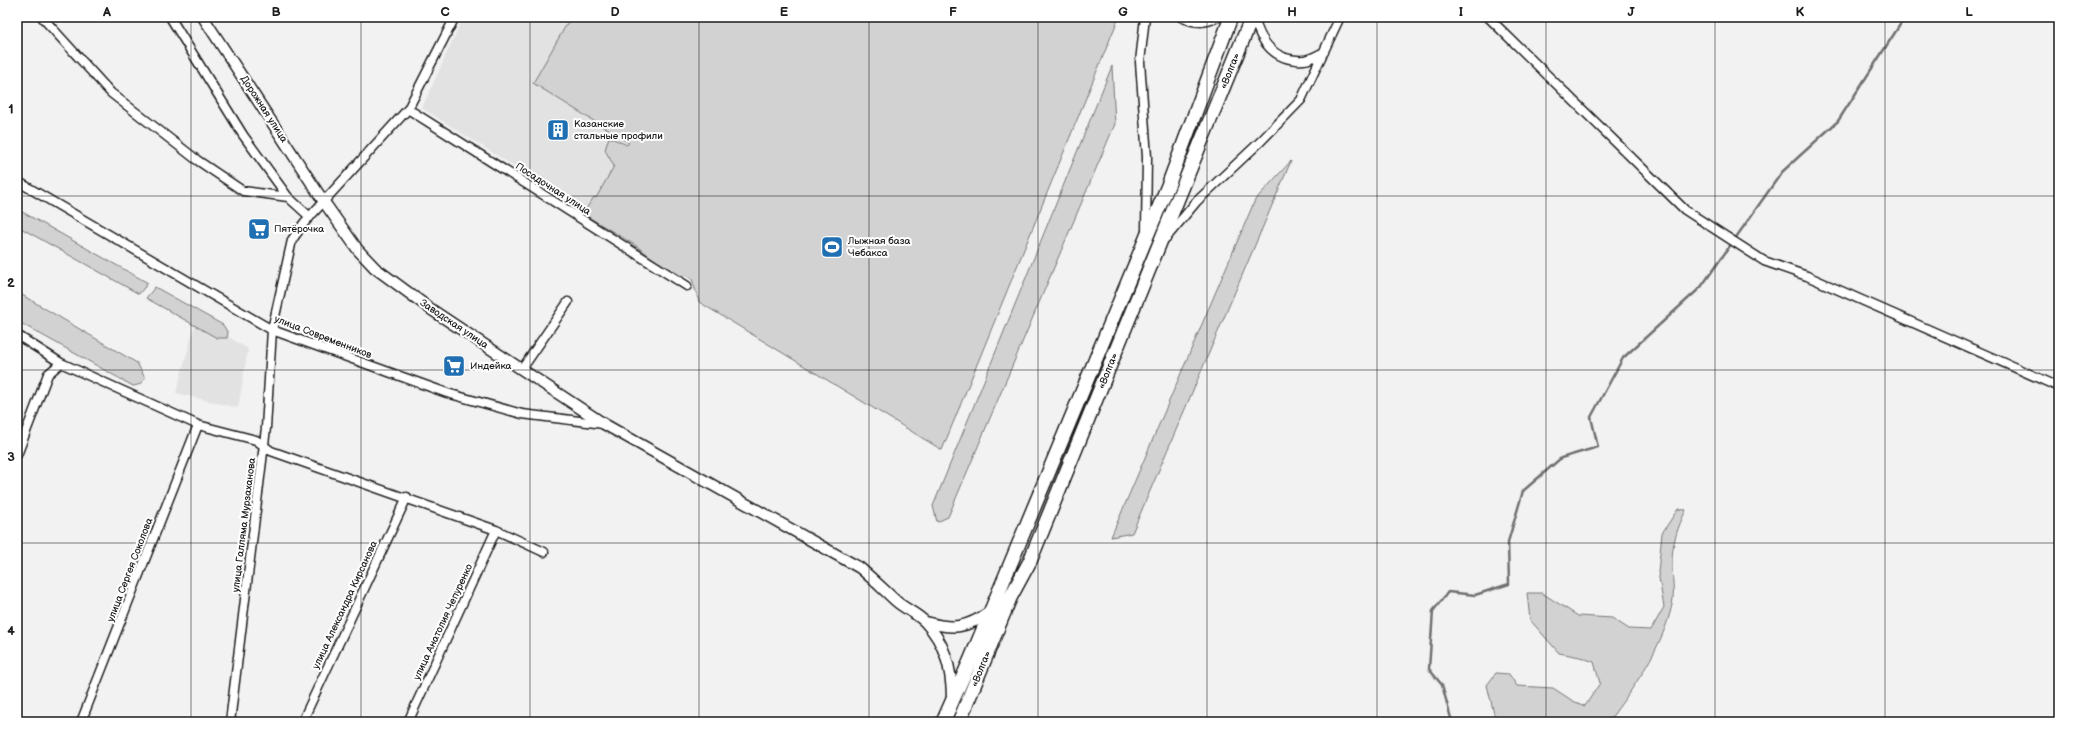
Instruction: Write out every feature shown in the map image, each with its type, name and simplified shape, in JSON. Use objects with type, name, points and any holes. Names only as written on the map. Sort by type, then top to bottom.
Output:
[{"type":"highway","name":"«Волга»","points":[[943,722],[1169,183],[1231,17]]},
{"type":"highway","name":"«Волга»","points":[[959,722],[1010,598],[1030,561],[1253,17]]},
{"type":"street","points":[[42,17],[112,93],[197,160],[243,191],[288,197]]},
{"type":"street","points":[[170,17],[243,135],[288,197],[310,217]]},
{"type":"street","name":"Дорожная улица","points":[[203,17],[324,202]]},
{"type":"street","name":"улица Галляма Мурзаханова","points":[[230,722],[264,445],[272,330],[292,240],[310,217],[408,109],[455,17]]},
{"type":"street","points":[[1145,17],[1140,62],[1147,157],[1146,239]]},
{"type":"street","points":[[1181,17],[1192,22],[1202,22],[1211,21],[1218,17]]},
{"type":"street","points":[[1253,17],[1257,30],[1264,41],[1272,51],[1281,56],[1304,60],[1324,52]]},
{"type":"street","points":[[1160,245],[1197,201],[1261,141],[1301,100],[1340,17]]},
{"type":"street","points":[[1488,17],[1685,210],[1764,261],[1807,276],[2059,387]]},
{"type":"street","name":"Посадочная улица","points":[[408,109],[687,286]]},
{"type":"street","name":"улица Современников","points":[[17,181],[272,330],[448,394],[522,414],[604,424]]},
{"type":"street","name":"Заводская улица","points":[[324,202],[358,250],[375,268],[432,310],[604,424],[860,568],[876,580],[897,601],[926,622]]},
{"type":"street","points":[[522,369],[568,302]]},
{"type":"street","points":[[17,335],[61,363],[198,425],[256,440],[271,451],[406,497],[496,530],[544,552]]},
{"type":"street","points":[[17,455],[48,374],[61,363]]},
{"type":"street","name":"улица Сергея Соколова","points":[[82,722],[198,425]]},
{"type":"street","name":"улица Александра Кирсанова","points":[[302,722],[406,497]]},
{"type":"street","name":"улица Анатолия Чепуренко","points":[[408,722],[496,530]]},
{"type":"street","points":[[926,622],[944,628],[958,627],[973,622],[990,612]]},
{"type":"street","points":[[926,622],[938,639],[946,656],[952,678],[952,699]]},
{"type":"shaded area","name":"Казанские стальные профили","points":[[463,17],[685,17],[627,167],[594,217],[422,108]]},
{"type":"shaded area","name":"Лыжная база Чебакса","points":[[565,17],[1119,17],[942,450],[699,302],[692,279],[685,275],[680,279],[635,245],[585,215],[588,210],[586,209],[594,197],[596,198],[614,166],[605,150],[609,137],[627,145],[629,143],[533,83],[569,20]]},
{"type":"shaded area","points":[[1112,66],[1115,124],[948,517],[937,522],[933,506]]},
{"type":"shaded area","points":[[1291,161],[1132,533],[1111,537],[1255,200]]},
{"type":"shaded area","points":[[17,209],[148,283],[139,294],[17,226]]},
{"type":"shaded area","points":[[155,287],[223,325],[228,333],[227,338],[217,338],[146,298]]},
{"type":"shaded area","points":[[17,292],[137,363],[145,378],[144,380],[140,384],[133,386],[17,321]]},
{"type":"shaded area","points":[[197,317],[248,349],[238,408],[176,393]]},
{"type":"shaded area","points":[[1678,509],[1686,510],[1674,542],[1672,562],[1673,595],[1672,605],[1667,621],[1646,667],[1608,722],[1496,722],[1487,685],[1496,673],[1509,674],[1517,686],[1553,688],[1573,701],[1585,706],[1600,683],[1594,662],[1580,657],[1559,653],[1530,620],[1527,593],[1542,593],[1578,616],[1612,618],[1629,629],[1651,630],[1664,607],[1658,572],[1662,533]]},
{"type":"waterway","points":[[1452,722],[1442,685],[1429,669],[1433,611],[1448,592],[1475,595],[1509,584],[1508,542],[1523,491],[1561,458],[1598,447],[1591,417],[1623,358],[1701,287],[1782,172],[1838,121],[1905,17]]},
{"type":"place","name":"Казанские стальные профили","points":[[558,130]]},
{"type":"place","name":"Пятёрочка","points":[[259,229]]},
{"type":"place","name":"Лыжная база Чебакса","points":[[832,247]]},
{"type":"place","name":"Индейка","points":[[454,366]]}]
